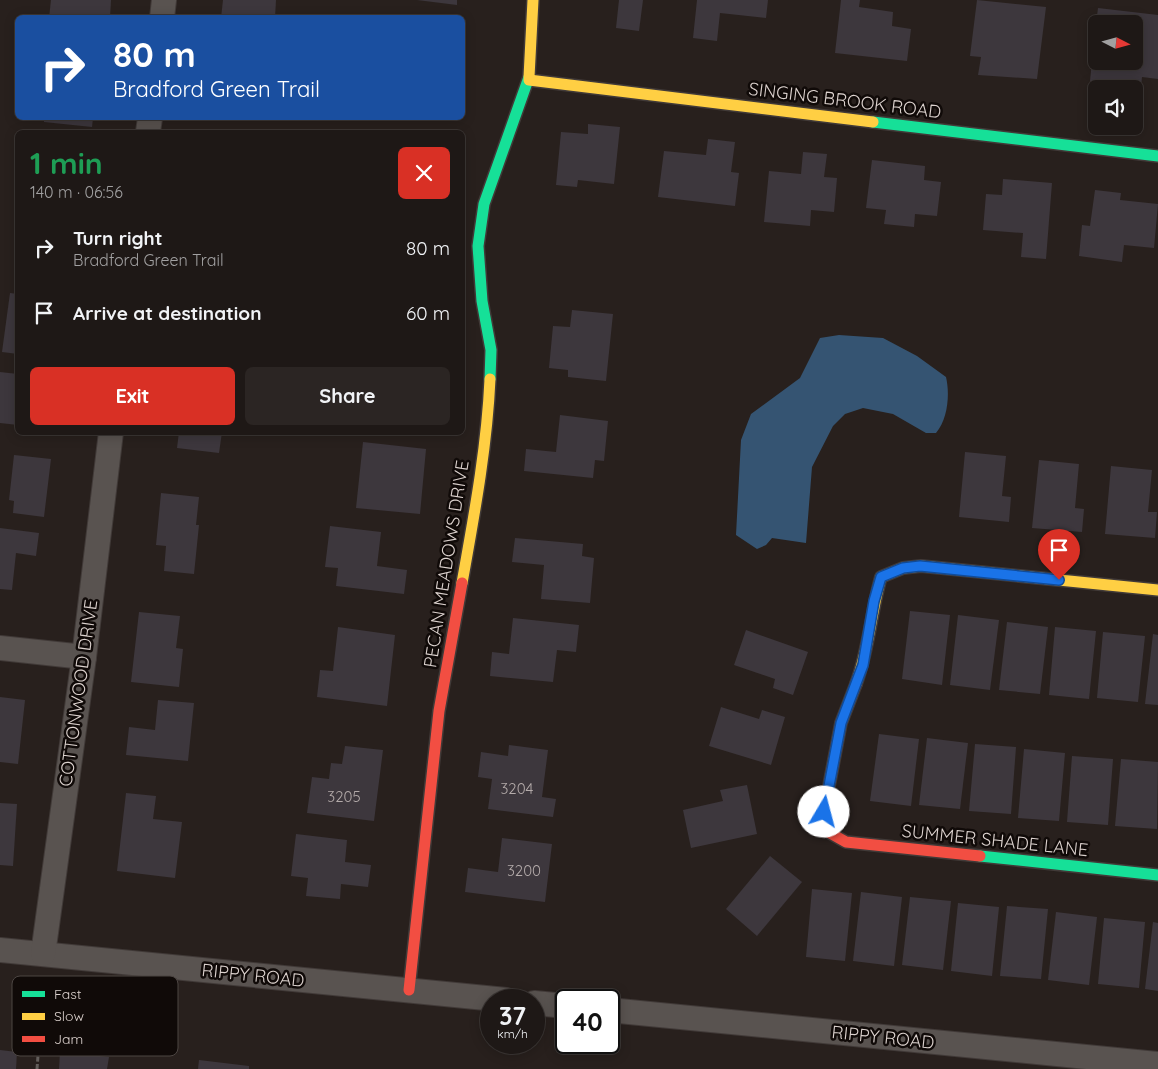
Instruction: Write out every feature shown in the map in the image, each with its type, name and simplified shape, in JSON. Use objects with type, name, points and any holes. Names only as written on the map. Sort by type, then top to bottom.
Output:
[{"type":"street","points":[[162,15],[164,0]]},
{"type":"street","name":"PECAN MEADOWS DRIVE","points":[[409,990],[439,711],[473,521],[489,404],[491,350],[482,301],[478,246],[484,204],[529,80],[533,0]]},
{"type":"street","name":"SINGING BROOK ROAD","points":[[529,80],[1158,156]]},
{"type":"street","name":"COTTONWOOD DRIVE","points":[[43,954],[84,656],[111,435]]},
{"type":"street","name":"SUMMER SHADE LANE","points":[[1158,590],[920,566],[903,568],[881,577],[874,601],[863,665],[841,723],[824,812],[830,833],[846,842],[1158,875]]},
{"type":"street","points":[[0,648],[84,656]]},
{"type":"street","name":"RIPPY ROAD","points":[[0,950],[480,997]]},
{"type":"street","name":"RIPPY ROAD","points":[[620,1011],[1158,1064]]},
{"type":"path","points":[[37,1069],[38,1056]]},
{"type":"water","points":[[839,335],[883,338],[917,356],[946,377],[948,398],[943,421],[936,433],[926,433],[893,414],[863,408],[845,414],[833,426],[812,467],[806,543],[772,538],[766,545],[757,549],[736,535],[741,440],[751,414],[800,378],[820,338]]},
{"type":"building","points":[[51,0],[111,0],[110,15],[49,15]]},
{"type":"building","points":[[223,0],[276,0],[275,15],[221,15]]},
{"type":"building","points":[[417,0],[457,0],[457,5]]},
{"type":"building","points":[[619,0],[643,0],[639,31],[616,28]]},
{"type":"building","points":[[697,0],[768,0],[766,18],[720,13],[717,41],[693,38]]},
{"type":"building","points":[[841,0],[860,0],[859,7],[893,12],[892,26],[911,29],[907,61],[835,53]]},
{"type":"building","points":[[977,0],[1046,7],[1037,79],[978,75],[981,57],[970,56]]},
{"type":"building","points":[[1098,8],[1158,15],[1158,79],[1142,77],[1142,80],[1090,80],[1091,70],[1143,70],[1143,15],[1097,15]]},
{"type":"building","points":[[44,120],[93,120],[92,127],[44,122]]},
{"type":"building","points":[[588,124],[620,127],[614,184],[578,180],[577,187],[556,185],[561,132],[588,134]]},
{"type":"building","points":[[708,139],[735,142],[731,172],[739,173],[735,206],[658,197],[664,151],[706,155]]},
{"type":"building","points":[[803,152],[827,154],[824,177],[837,178],[834,212],[811,210],[810,226],[764,222],[769,171],[801,174]]},
{"type":"building","points":[[872,160],[925,166],[924,180],[941,182],[937,216],[915,214],[914,227],[884,224],[886,210],[866,208]]},
{"type":"building","points":[[1003,179],[1052,183],[1046,259],[1021,257],[1023,233],[983,230],[986,194],[1002,195]]},
{"type":"building","points":[[1095,190],[1121,193],[1120,200],[1158,204],[1154,248],[1124,245],[1122,262],[1079,256],[1082,225],[1090,226]]},
{"type":"building","points":[[10,293],[15,294],[15,354],[2,352]]},
{"type":"building","points":[[572,310],[613,314],[606,381],[568,377],[568,370],[549,368],[553,326],[570,327]]},
{"type":"building","points":[[0,372],[15,374],[15,425],[0,423]]},
{"type":"building","points":[[560,415],[608,421],[604,461],[595,460],[593,478],[524,471],[526,449],[556,452]]},
{"type":"building","points":[[179,435],[222,435],[219,453],[177,448]]},
{"type":"building","points":[[363,442],[426,449],[420,514],[356,508]]},
{"type":"building","points":[[965,452],[1006,456],[1002,496],[1011,497],[1009,522],[959,517]]},
{"type":"building","points":[[14,455],[51,459],[44,517],[13,513],[14,501],[9,500]]},
{"type":"building","points":[[1039,460],[1079,464],[1075,508],[1084,509],[1082,532],[1032,528]]},
{"type":"building","points":[[1111,466],[1152,470],[1148,512],[1157,512],[1155,538],[1105,534]]},
{"type":"building","points":[[161,493],[199,497],[196,525],[199,525],[194,574],[164,571],[166,546],[156,545]]},
{"type":"building","points":[[330,526],[381,532],[377,566],[407,570],[404,594],[336,586],[338,568],[325,567]]},
{"type":"building","points":[[0,528],[39,533],[36,556],[16,553],[12,590],[0,589]]},
{"type":"building","points":[[515,538],[583,544],[582,556],[594,558],[590,603],[541,599],[544,565],[512,562]]},
{"type":"building","points":[[910,611],[950,615],[942,685],[902,679]]},
{"type":"building","points":[[139,612],[180,616],[176,648],[183,649],[179,687],[131,682]]},
{"type":"building","points":[[958,615],[999,620],[990,690],[950,685]]},
{"type":"building","points":[[513,618],[579,625],[576,652],[557,650],[553,682],[490,676],[492,652],[509,654]]},
{"type":"building","points":[[1007,622],[1048,627],[1040,694],[999,690]]},
{"type":"building","points":[[338,627],[395,635],[387,706],[317,697],[320,670],[333,671]]},
{"type":"building","points":[[1055,627],[1096,631],[1089,699],[1049,695]]},
{"type":"building","points":[[746,630],[808,652],[793,695],[773,688],[775,679],[734,665]]},
{"type":"building","points":[[1103,632],[1145,636],[1138,702],[1097,698]]},
{"type":"building","points":[[1153,634],[1158,635],[1158,705],[1145,704]]},
{"type":"building","points":[[0,697],[25,700],[18,764],[0,762]]},
{"type":"building","points":[[158,700],[194,703],[188,761],[126,755],[129,727],[155,730]]},
{"type":"building","points":[[721,707],[759,719],[762,710],[785,717],[771,765],[709,746]]},
{"type":"building","points":[[879,734],[919,739],[911,806],[870,801]]},
{"type":"building","points":[[927,738],[968,743],[960,809],[919,805]]},
{"type":"building","points":[[975,744],[1016,747],[1011,814],[969,811]]},
{"type":"building","points":[[509,745],[548,750],[542,797],[556,799],[553,817],[488,809],[492,779],[478,777],[481,752],[508,756]]},
{"type":"building","points":[[345,746],[383,750],[374,821],[307,813],[312,777],[329,779],[331,763],[342,764]]},
{"type":"building","points":[[1024,749],[1065,753],[1059,821],[1018,818]]},
{"type":"building","points":[[1072,756],[1113,759],[1108,825],[1067,822]]},
{"type":"building","points":[[1121,759],[1158,762],[1157,829],[1115,826]]},
{"type":"building","points":[[747,785],[757,834],[691,848],[683,810],[723,801],[720,790]]},
{"type":"building","points":[[126,793],[156,796],[153,819],[182,822],[175,878],[117,871]]},
{"type":"building","points":[[0,803],[17,804],[13,866],[0,865]]},
{"type":"building","points":[[296,834],[347,840],[345,862],[371,865],[368,887],[341,884],[340,899],[306,896],[308,878],[291,876]]},
{"type":"building","points":[[502,838],[552,844],[545,902],[465,892],[468,868],[498,872]]},
{"type":"building","points":[[770,856],[802,882],[757,936],[726,909]]},
{"type":"building","points":[[812,889],[852,893],[845,961],[806,957]]},
{"type":"building","points":[[861,892],[902,897],[894,966],[853,961]]},
{"type":"building","points":[[910,897],[951,901],[943,970],[902,965]]},
{"type":"building","points":[[958,903],[999,907],[992,976],[951,971]]},
{"type":"building","points":[[1007,906],[1048,909],[1041,979],[1000,976]]},
{"type":"building","points":[[1056,912],[1097,917],[1089,985],[1048,980]]},
{"type":"building","points":[[1104,918],[1145,922],[1139,988],[1098,984]]},
{"type":"building","points":[[1153,922],[1158,923],[1158,991],[1145,989]]},
{"type":"building","points":[[0,1050],[12,1051],[12,1056],[17,1056],[16,1069],[0,1069]]},
{"type":"building","points":[[60,1056],[109,1057],[107,1069],[59,1069]]},
{"type":"building","points":[[199,1060],[249,1066],[249,1069],[198,1069]]},
{"type":"traffic: fast","points":[[490,379],[491,350],[482,301],[478,246],[484,204],[529,77]]},
{"type":"traffic: fast","points":[[873,122],[1158,156]]},
{"type":"traffic: fast","points":[[980,856],[1158,875]]},
{"type":"traffic: slow","points":[[529,77],[533,0]]},
{"type":"traffic: slow","points":[[529,80],[873,122]]},
{"type":"traffic: slow","points":[[462,583],[483,456],[490,379]]},
{"type":"traffic: slow","points":[[856,684],[864,657],[881,577],[903,568],[921,566],[1158,590]]},
{"type":"traffic: jam","points":[[409,990],[439,711],[462,583]]},
{"type":"traffic: jam","points":[[856,684],[841,723],[824,812],[830,833],[846,842],[980,856]]},
{"type":"route","points":[[824,812],[841,723],[863,665],[874,601],[881,577],[903,568],[920,566],[1059,580]]}]
